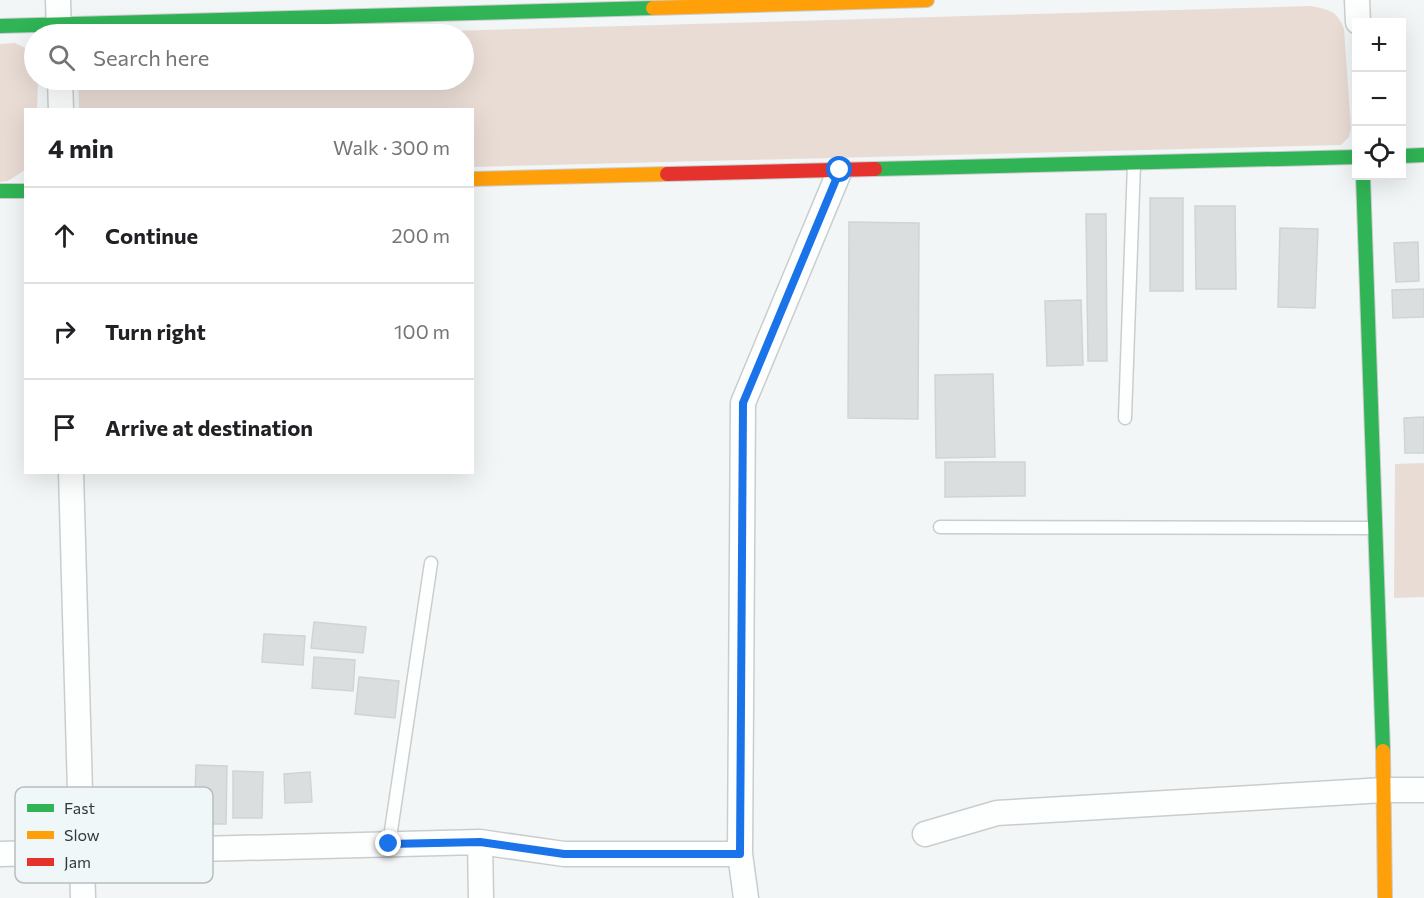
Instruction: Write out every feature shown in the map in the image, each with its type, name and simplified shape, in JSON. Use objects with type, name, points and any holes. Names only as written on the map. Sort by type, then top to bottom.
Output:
[{"type":"street","points":[[58,0],[59,24]]},
{"type":"street","points":[[210,24],[738,3],[927,0]]},
{"type":"street","points":[[1357,0],[1358,18]]},
{"type":"street","points":[[0,26],[24,28]]},
{"type":"street","points":[[60,90],[61,108]]},
{"type":"street","points":[[1406,156],[1424,155]]},
{"type":"street","points":[[474,179],[1352,157]]},
{"type":"street","points":[[746,898],[740,854],[743,403],[840,170]]},
{"type":"street","points":[[1363,180],[1384,790],[1385,898]]},
{"type":"street","points":[[0,191],[24,190]]},
{"type":"street","points":[[71,474],[80,787]]},
{"type":"street","points":[[925,834],[998,813],[1384,790],[1424,790]]},
{"type":"street","points":[[213,848],[480,842],[564,854],[740,854]]},
{"type":"street","points":[[480,842],[481,898]]},
{"type":"street","points":[[0,854],[15,853]]},
{"type":"street","points":[[83,883],[83,898]]},
{"type":"lane","points":[[1125,418],[1134,162]]},
{"type":"lane","points":[[940,527],[1375,528]]},
{"type":"lane","points":[[389,844],[431,563]]},
{"type":"shaded area","points":[[1311,6],[1335,14],[1344,29],[1351,128],[1349,137],[1341,145],[474,167],[474,108],[79,108],[78,90],[474,90],[474,30]]},
{"type":"shaded area","points":[[15,43],[24,47],[24,90],[38,90],[37,108],[24,108],[24,171],[8,181],[0,182],[0,44]]},
{"type":"shaded area","points":[[1424,463],[1424,597],[1394,598],[1395,464]]},
{"type":"building","points":[[1150,198],[1183,198],[1183,291],[1150,291]]},
{"type":"building","points":[[1195,206],[1235,206],[1236,289],[1196,289]]},
{"type":"building","points":[[1086,214],[1106,214],[1107,361],[1088,361]]},
{"type":"building","points":[[849,222],[919,223],[918,419],[848,418]]},
{"type":"building","points":[[1280,228],[1318,229],[1315,308],[1278,307]]},
{"type":"building","points":[[1418,242],[1419,281],[1396,282],[1394,243]]},
{"type":"building","points":[[1424,289],[1424,317],[1393,318],[1392,290]]},
{"type":"building","points":[[1081,300],[1083,365],[1047,366],[1045,301]]},
{"type":"building","points":[[993,374],[995,457],[936,458],[935,375]]},
{"type":"building","points":[[1424,417],[1424,453],[1405,453],[1404,418]]},
{"type":"building","points":[[945,462],[1025,462],[1025,496],[945,497]]},
{"type":"building","points":[[314,622],[366,627],[363,653],[311,648]]},
{"type":"building","points":[[264,634],[305,636],[303,665],[262,662]]},
{"type":"building","points":[[314,657],[355,660],[353,691],[312,688]]},
{"type":"building","points":[[359,677],[399,681],[395,718],[355,714]]},
{"type":"building","points":[[196,765],[227,766],[226,824],[213,824],[213,787],[195,787]]},
{"type":"building","points":[[233,771],[263,772],[262,818],[233,818]]},
{"type":"building","points":[[310,772],[312,802],[285,803],[284,774]]},
{"type":"traffic: fast","points":[[73,24],[653,8]]},
{"type":"traffic: fast","points":[[0,26],[24,25]]},
{"type":"traffic: fast","points":[[1406,156],[1424,155]]},
{"type":"traffic: fast","points":[[875,169],[1352,157]]},
{"type":"traffic: fast","points":[[1363,180],[1383,751]]},
{"type":"traffic: fast","points":[[0,191],[24,191]]},
{"type":"traffic: slow","points":[[653,8],[927,0]]},
{"type":"traffic: slow","points":[[474,179],[667,174]]},
{"type":"traffic: slow","points":[[1383,751],[1385,898]]},
{"type":"traffic: jam","points":[[667,174],[875,169]]},
{"type":"route","points":[[389,844],[480,842],[564,854],[740,854],[743,403],[840,170]]}]
